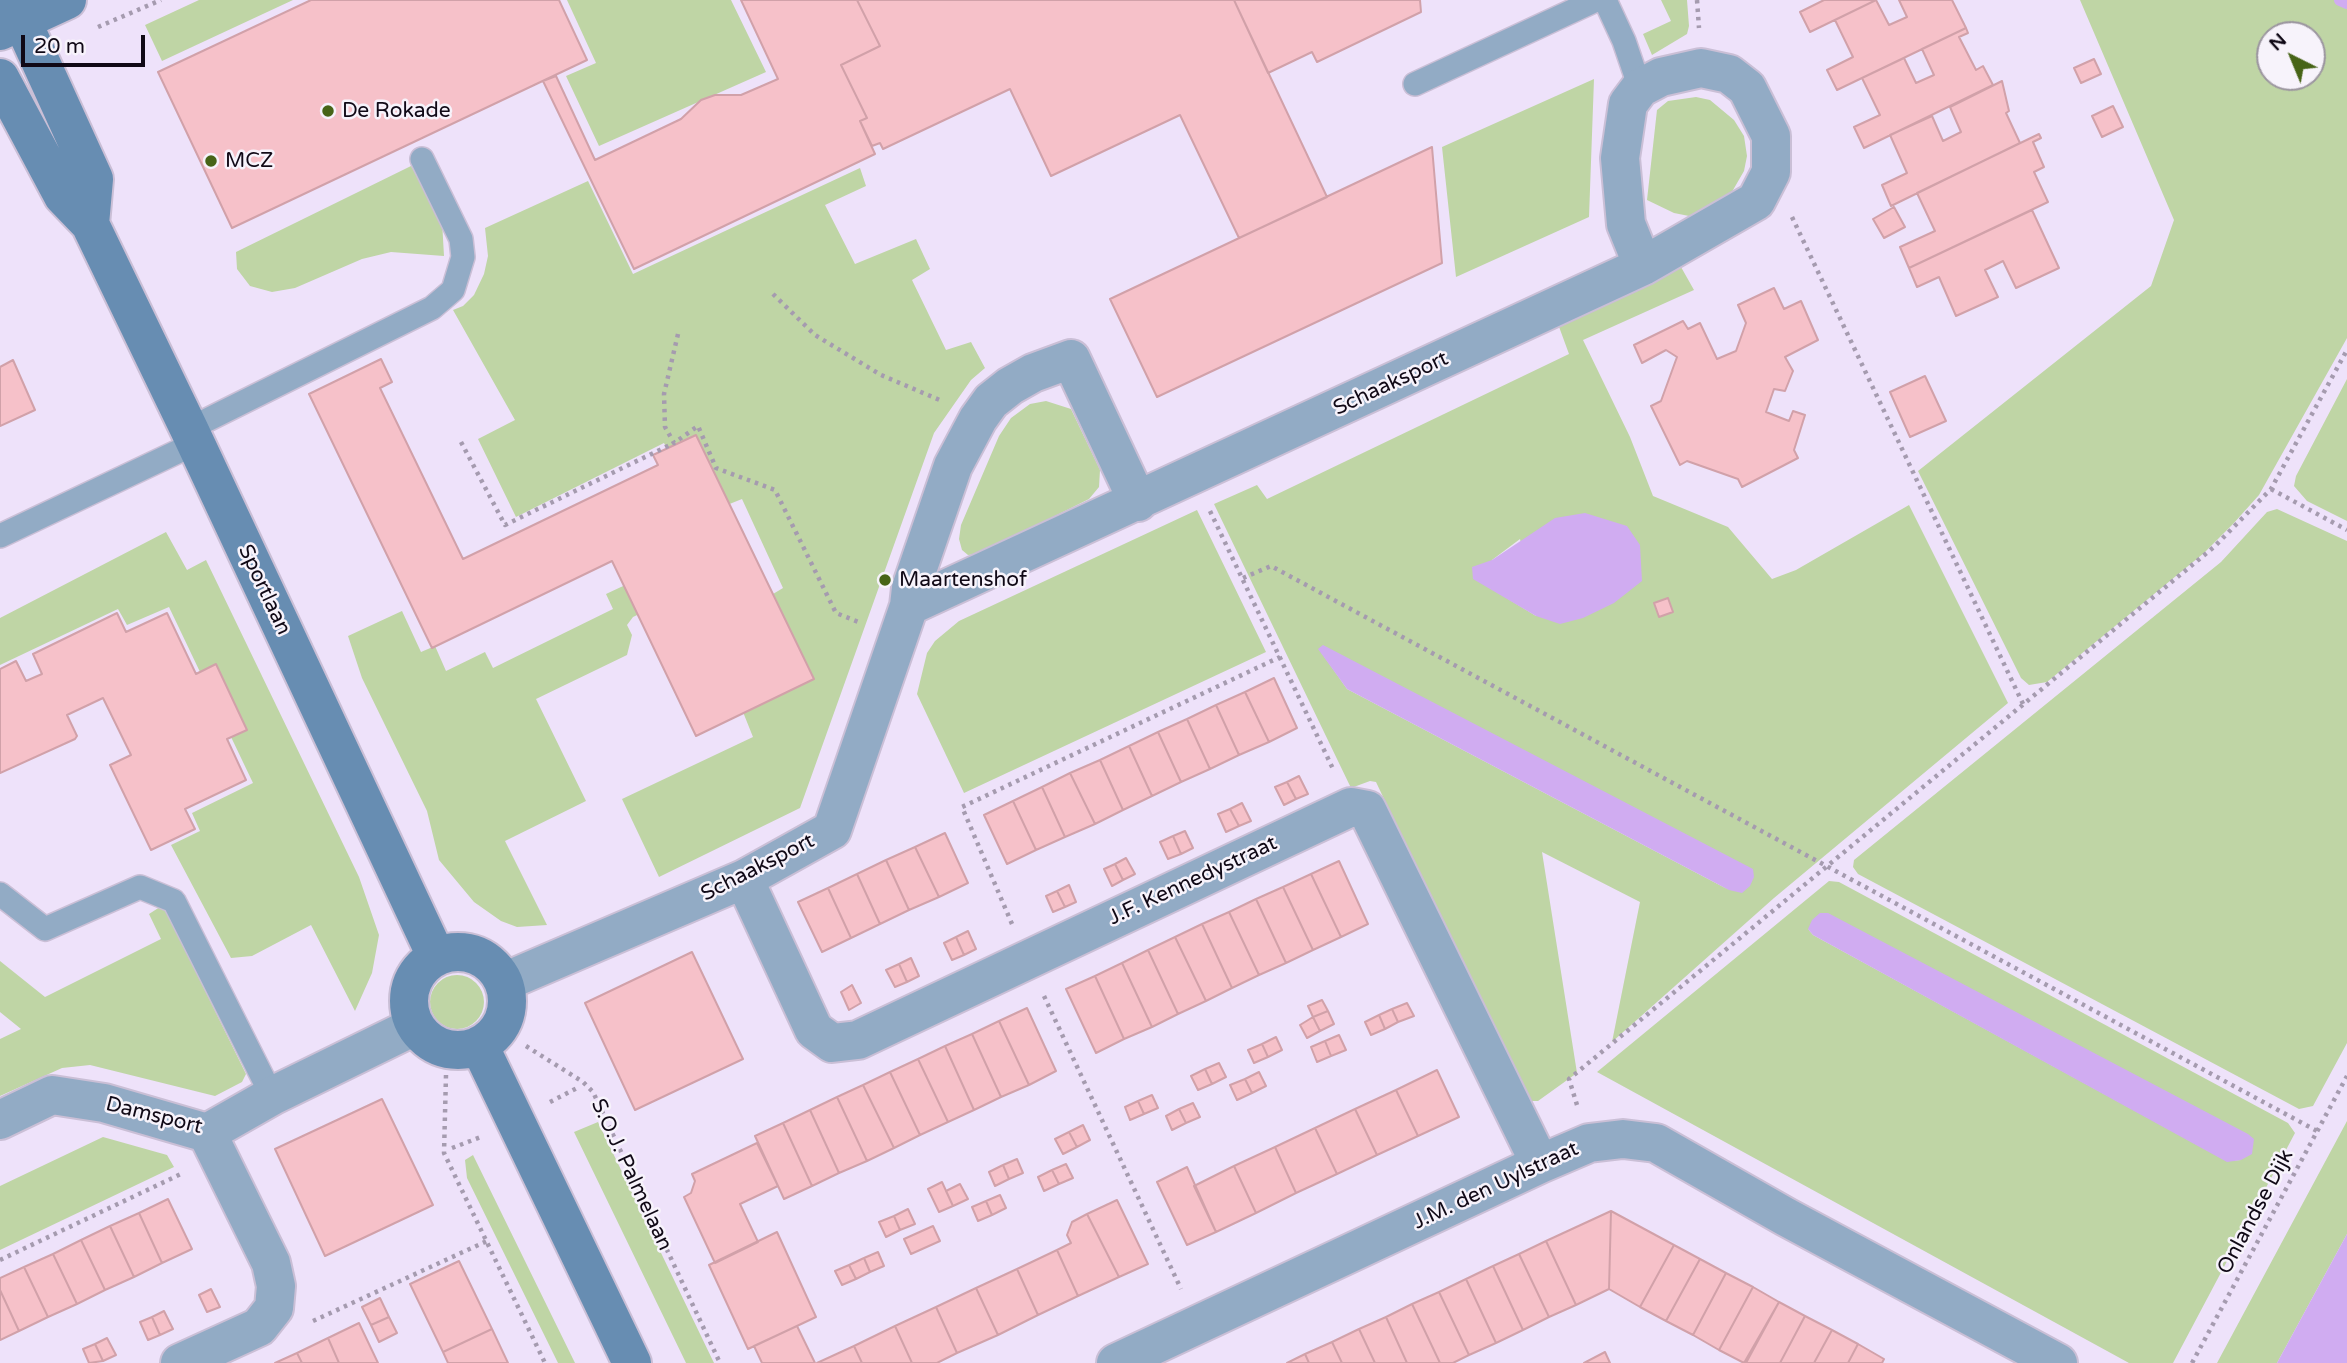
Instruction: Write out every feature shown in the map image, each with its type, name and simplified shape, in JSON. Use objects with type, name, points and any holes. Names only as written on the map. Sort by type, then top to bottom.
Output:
[{"type":"street","points":[[67,0],[7,18],[94,179],[90,225]]},
{"type":"street","name":"Schaaksport","points":[[904,622],[1138,502],[1643,266],[1756,201],[1771,172],[1771,136],[1747,88],[1729,74],[1701,68],[1661,77],[1640,88]]},
{"type":"street","name":"Sportlaan","points":[[0,78],[63,196],[90,225],[193,436],[436,956]]},
{"type":"street","points":[[1640,88],[1628,104],[1620,158],[1626,224],[1643,266]]},
{"type":"street","name":"Schaaksport","points":[[483,1024],[832,830],[904,622],[911,588],[953,466],[978,419],[991,401],[1033,373],[1071,359],[1138,502]]},
{"type":"street","points":[[1351,807],[1367,810],[1540,1164]]},
{"type":"street","name":"J.F. Kennedystraat","points":[[744,879],[814,1030],[832,1043],[858,1040],[1351,807]]},
{"type":"street","points":[[483,1024],[435,1045],[415,1026],[410,1014],[410,987],[416,974],[436,956],[452,951],[475,955],[495,968],[483,1024],[632,1363]]},
{"type":"street","name":"Damsport","points":[[0,1119],[51,1095],[104,1102],[207,1133],[272,1096],[415,1026]]},
{"type":"street","points":[[180,1363],[258,1327],[274,1308],[276,1286],[271,1263],[207,1133]]},
{"type":"street","name":"J.M. den Uylstraat","points":[[1116,1363],[1540,1164],[1590,1143],[1623,1139],[1656,1143],[1786,1217],[2058,1363]]},
{"type":"lane","points":[[1415,84],[1596,0]]},
{"type":"lane","points":[[1605,0],[1624,41],[1640,88]]},
{"type":"lane","points":[[0,536],[432,308],[453,290],[463,257],[461,239],[422,159]]},
{"type":"lane","points":[[0,894],[46,929],[141,887],[174,901],[272,1096]]},
{"type":"path","points":[[1771,172],[2023,704]]},
{"type":"path","points":[[774,294],[815,335],[881,375],[978,419]]},
{"type":"path","points":[[674,443],[664,427],[664,394],[678,334]]},
{"type":"path","points":[[1590,1143],[1569,1079],[2214,547],[2271,489],[2347,349]]},
{"type":"path","points":[[461,442],[505,525],[674,443],[698,426],[716,468],[775,490],[836,613],[904,622]]},
{"type":"path","points":[[1193,477],[1351,807]]},
{"type":"path","points":[[2271,489],[2306,511],[2347,530]]},
{"type":"path","points":[[1243,578],[1271,566],[2317,1131]]},
{"type":"path","points":[[1198,1325],[1027,960],[962,807],[1280,657]]},
{"type":"path","points":[[483,1024],[444,1153],[545,1363]]},
{"type":"path","name":"S.O.J. Palmelaan","points":[[483,1024],[527,1047],[583,1082],[593,1092],[720,1363]]},
{"type":"path","name":"Onlandse Dijk","points":[[2192,1363],[2347,1076]]},
{"type":"path","name":"S.O.J. Palmelaan","points":[[545,1104],[577,1088]]},
{"type":"path","points":[[0,1260],[182,1173],[207,1133]]},
{"type":"path","points":[[452,1148],[485,1135]]},
{"type":"path","points":[[274,1308],[314,1321],[487,1241]]},
{"type":"green space","points":[[199,0],[293,0],[162,61],[145,25]]},
{"type":"green space","points":[[567,0],[731,0],[766,72],[599,146],[566,76],[596,63]]},
{"type":"green space","points":[[1661,0],[1687,0],[1689,26],[1687,34],[1652,55],[1643,34],[1671,21]]},
{"type":"green space","points":[[2080,0],[2347,0],[2347,338],[2259,495],[2233,524],[2204,553],[2047,682],[2029,685],[2021,678],[1918,471],[2151,286],[2174,220]]},
{"type":"green space","points":[[1594,79],[1589,217],[1456,277],[1442,147]]},
{"type":"green space","points":[[1696,97],[1710,100],[1734,120],[1744,136],[1747,156],[1744,171],[1729,197],[1689,216],[1674,213],[1647,200],[1657,110],[1668,101]]},
{"type":"green space","points":[[411,166],[442,221],[444,256],[391,252],[362,259],[295,288],[272,292],[250,286],[237,269],[236,252]]},
{"type":"green space","points":[[860,168],[866,186],[825,205],[855,264],[916,239],[930,269],[912,280],[946,350],[971,342],[985,368],[971,380],[934,433],[800,808],[659,877],[622,799],[753,737],[743,712],[773,594],[783,588],[742,499],[717,509],[688,492],[664,443],[516,517],[478,439],[515,420],[453,310],[463,306],[474,295],[484,274],[488,256],[485,228],[588,181],[633,274]]},
{"type":"green space","points":[[1681,267],[1694,290],[1583,340],[1630,437],[1653,496],[1728,527],[1772,579],[1796,570],[1909,505],[2008,703],[1774,898],[1612,1042],[1640,902],[1542,852],[1577,1073],[1538,1101],[1527,1101],[1376,782],[1370,781],[1351,788],[1214,504],[1257,485],[1267,499],[1569,354],[1558,324]],"holes":[[[1520,539],[1536,616],[1505,597],[1492,560]],[[1319,649],[1729,890],[1347,689]]]},
{"type":"green space","points":[[2347,379],[2347,521],[2307,501],[2294,486],[2296,476]]},
{"type":"green space","points":[[1046,401],[1071,409],[1100,470],[1099,487],[1089,499],[979,554],[968,555],[962,550],[959,539],[961,525],[999,436],[1011,418],[1030,404]]},
{"type":"green space","points":[[2277,509],[2347,541],[2347,1043],[2313,1106],[2299,1109],[1858,874],[1853,867],[1854,860],[2221,562],[2267,512]]},
{"type":"green space","points":[[1197,510],[1266,652],[964,793],[917,694],[927,653],[935,641],[959,621]]},
{"type":"green space","points":[[166,532],[187,570],[206,560],[359,877],[379,935],[372,973],[355,1011],[311,925],[252,956],[231,958],[171,845],[200,831],[192,813],[253,783],[169,607],[127,625],[118,609],[0,665],[0,618]]},
{"type":"green space","points":[[696,552],[710,580],[633,617],[627,625],[632,635],[627,655],[536,699],[586,801],[505,841],[547,925],[517,927],[501,921],[474,902],[439,860],[427,811],[362,678],[348,636],[402,611],[421,652],[435,646],[446,671],[485,652],[493,668],[613,609],[606,594]]},
{"type":"green space","points":[[1829,881],[1839,882],[2288,1123],[2295,1133],[2173,1363],[2129,1363],[1597,1072]],"holes":[[[1808,929],[2241,1160],[2227,1161],[1813,935]]]},
{"type":"green space","points":[[163,905],[246,1074],[242,1082],[215,1096],[90,1065],[62,1068],[0,1096],[0,1039],[21,1029],[0,1012],[0,961],[45,997],[161,939],[149,914]]},
{"type":"green space","points":[[457,975],[476,983],[484,1002],[476,1021],[457,1029],[438,1021],[430,1002],[438,983]]},
{"type":"green space","points":[[2347,1121],[2347,1234],[2277,1363],[2217,1363]]},
{"type":"green space","points":[[598,1122],[714,1363],[686,1363],[574,1132]]},
{"type":"green space","points":[[103,1137],[167,1155],[174,1167],[0,1250],[0,1186]]},
{"type":"green space","points":[[473,1155],[575,1363],[558,1363],[467,1178],[465,1160]]},
{"type":"shaded area","points":[[1585,513],[1627,526],[1640,545],[1642,581],[1614,603],[1583,618],[1560,624],[1536,616],[1473,579],[1472,567],[1492,560],[1555,518]]},
{"type":"shaded area","points":[[1323,645],[1753,869],[1754,877],[1750,886],[1742,893],[1729,890],[1347,689],[1318,649]]},
{"type":"shaded area","points":[[1820,913],[1828,913],[2248,1134],[2254,1139],[2252,1154],[2241,1160],[2227,1162],[1813,935],[1808,929],[1812,920]]},
{"type":"shaded area","points":[[2347,1234],[2347,1363],[2277,1363]]},
{"type":"building","name":"De Rokade","points":[[311,0],[559,0],[587,60],[232,228],[158,72]]},
{"type":"building","points":[[741,0],[857,0],[880,46],[841,65],[867,118],[860,121],[875,154],[634,269],[543,81],[556,76],[595,160],[681,119],[701,100],[715,95],[741,95],[778,79]]},
{"type":"building","points":[[857,0],[1234,0],[1327,197],[1239,238],[1180,115],[1051,176],[1010,89],[883,149],[880,143],[872,146],[860,121],[867,118],[841,65],[880,46]]},
{"type":"building","points":[[1234,0],[1420,0],[1421,12],[1317,62],[1312,52],[1268,73]]},
{"type":"building","points":[[1824,0],[1876,0],[1810,32],[1800,12]]},
{"type":"building","points":[[1876,0],[1889,25],[1907,17],[1899,0],[1952,0],[1966,28],[1837,90],[1827,70],[1853,57],[1835,20]]},
{"type":"building","points":[[1966,28],[1968,33],[1959,37],[1976,70],[1983,66],[1993,85],[1864,148],[1854,127],[1880,115],[1862,78],[1904,58],[1916,83],[1934,75],[1922,49]]},
{"type":"building","points":[[2094,59],[2101,74],[2081,83],[2074,68]]},
{"type":"building","points":[[2002,81],[2009,111],[2006,113],[2020,143],[1891,206],[1882,185],[1907,173],[1890,135],[1932,116],[1943,141],[1961,132],[1950,107]]},
{"type":"building","points":[[2113,106],[2123,127],[2102,137],[2092,116]]},
{"type":"building","points":[[2039,134],[2041,138],[2033,142],[2044,167],[2034,172],[2048,202],[1909,268],[1900,247],[1935,231],[1917,193]]},
{"type":"building","points":[[1432,147],[1442,263],[1157,397],[1110,299]]},
{"type":"building","points":[[1894,207],[1905,227],[1884,238],[1873,219]]},
{"type":"building","points":[[2032,210],[2059,268],[2016,288],[2003,261],[1985,270],[1998,297],[1956,316],[1939,277],[1917,287],[1909,268]]},
{"type":"building","points":[[1774,288],[1784,309],[1801,301],[1818,340],[1785,357],[1793,371],[1785,391],[1774,389],[1766,412],[1789,421],[1793,411],[1805,415],[1794,450],[1798,458],[1742,487],[1738,479],[1687,461],[1680,465],[1651,406],[1661,401],[1677,357],[1666,350],[1642,363],[1634,345],[1683,321],[1688,329],[1700,323],[1717,359],[1736,351],[1746,323],[1738,305]]},
{"type":"building","points":[[381,359],[392,382],[380,388],[463,559],[658,465],[653,455],[696,435],[814,679],[696,736],[612,561],[432,648],[309,394]]},
{"type":"building","points":[[13,360],[35,410],[0,426],[0,367]]},
{"type":"building","points":[[1925,376],[1946,421],[1910,437],[1890,392]]},
{"type":"building","points":[[1668,598],[1673,612],[1659,617],[1654,603]]},
{"type":"building","points":[[117,613],[126,632],[167,613],[196,674],[216,664],[247,730],[227,739],[246,780],[185,809],[195,829],[151,850],[110,765],[131,755],[103,698],[67,715],[77,736],[75,739],[0,773],[0,669],[16,661],[26,681],[42,674],[33,654]]},
{"type":"building","points":[[1274,678],[1297,728],[1269,742],[1245,692]]},
{"type":"building","points":[[1245,692],[1269,742],[1239,755],[1216,705]]},
{"type":"building","points":[[1216,705],[1239,755],[1210,769],[1187,719]]},
{"type":"building","points":[[1187,719],[1210,769],[1181,782],[1158,732]]},
{"type":"building","points":[[1158,732],[1181,782],[1152,796],[1129,746]]},
{"type":"building","points":[[1129,746],[1152,796],[1123,810],[1100,760]]},
{"type":"building","points":[[1100,760],[1123,810],[1095,824],[1070,773]]},
{"type":"building","points":[[1070,773],[1095,824],[1065,837],[1042,787]]},
{"type":"building","points":[[1299,776],[1308,794],[1296,799],[1287,782]]},
{"type":"building","points":[[1287,782],[1296,799],[1284,805],[1275,787]]},
{"type":"building","points":[[1042,787],[1065,837],[1036,850],[1013,801]]},
{"type":"building","points":[[1013,801],[1036,850],[1007,864],[984,815]]},
{"type":"building","points":[[1242,803],[1251,821],[1239,826],[1230,809]]},
{"type":"building","points":[[1230,809],[1239,826],[1226,832],[1218,814]]},
{"type":"building","points":[[1185,831],[1193,848],[1181,854],[1173,836]]},
{"type":"building","points":[[945,833],[968,883],[939,897],[915,847]]},
{"type":"building","points":[[1173,836],[1181,854],[1168,859],[1160,842]]},
{"type":"building","points":[[915,847],[939,897],[909,910],[886,860]]},
{"type":"building","points":[[1126,858],[1135,874],[1123,880],[1115,864]]},
{"type":"building","points":[[886,860],[909,910],[880,924],[857,874]]},
{"type":"building","points":[[1339,861],[1368,924],[1341,937],[1311,874]]},
{"type":"building","points":[[1115,864],[1123,880],[1112,886],[1104,869]]},
{"type":"building","points":[[857,874],[880,924],[851,938],[828,888]]},
{"type":"building","points":[[1311,874],[1341,937],[1313,950],[1283,887]]},
{"type":"building","points":[[1069,885],[1076,902],[1065,907],[1057,891]]},
{"type":"building","points":[[1283,887],[1313,950],[1286,963],[1256,899]]},
{"type":"building","points":[[828,888],[851,938],[822,952],[798,902]]},
{"type":"building","points":[[1057,891],[1065,907],[1053,912],[1046,896]]},
{"type":"building","points":[[1256,899],[1286,963],[1259,975],[1229,912]]},
{"type":"building","points":[[1229,912],[1259,975],[1232,988],[1202,924]]},
{"type":"building","points":[[1202,924],[1232,988],[1206,1001],[1175,937]]},
{"type":"building","points":[[968,931],[976,949],[964,955],[956,937]]},
{"type":"building","points":[[956,937],[964,955],[952,960],[944,943]]},
{"type":"building","points":[[1175,937],[1206,1001],[1178,1014],[1148,950]]},
{"type":"building","points":[[1148,950],[1178,1014],[1152,1027],[1122,963]]},
{"type":"building","points":[[692,952],[743,1059],[635,1110],[585,1003]]},
{"type":"building","points":[[911,958],[919,976],[907,982],[899,964]]},
{"type":"building","points":[[1122,963],[1152,1027],[1124,1039],[1095,976]]},
{"type":"building","points":[[899,964],[907,982],[895,987],[886,970]]},
{"type":"building","points":[[1095,976],[1124,1039],[1096,1053],[1066,989]]},
{"type":"building","points":[[852,985],[861,1003],[849,1010],[841,992]]},
{"type":"building","points":[[1322,1000],[1328,1011],[1313,1017],[1308,1006]]},
{"type":"building","points":[[1407,1003],[1414,1016],[1398,1022],[1392,1009]]},
{"type":"building","points":[[1027,1008],[1056,1071],[1029,1085],[999,1021]]},
{"type":"building","points":[[1392,1009],[1398,1022],[1385,1029],[1379,1015]]},
{"type":"building","points":[[1328,1011],[1334,1024],[1320,1031],[1313,1017]]},
{"type":"building","points":[[1379,1015],[1385,1029],[1371,1035],[1365,1022]]},
{"type":"building","points":[[1313,1017],[1320,1031],[1307,1038],[1300,1025]]},
{"type":"building","points":[[999,1021],[1029,1085],[1001,1097],[972,1034]]},
{"type":"building","points":[[972,1034],[1001,1097],[974,1110],[945,1046]]},
{"type":"building","points":[[1339,1035],[1346,1050],[1331,1056],[1325,1041]]},
{"type":"building","points":[[1276,1037],[1282,1050],[1268,1057],[1262,1044]]},
{"type":"building","points":[[1325,1041],[1331,1056],[1317,1062],[1311,1047]]},
{"type":"building","points":[[1262,1044],[1268,1057],[1254,1063],[1248,1050]]},
{"type":"building","points":[[945,1046],[974,1110],[948,1122],[918,1059]]},
{"type":"building","points":[[918,1059],[948,1122],[920,1135],[890,1072]]},
{"type":"building","points":[[1219,1063],[1226,1077],[1212,1084],[1205,1069]]},
{"type":"building","points":[[1205,1069],[1212,1084],[1198,1090],[1191,1076]]},
{"type":"building","points":[[1437,1070],[1459,1117],[1418,1136],[1396,1090]]},
{"type":"building","points":[[890,1072],[920,1135],[894,1148],[863,1085]]},
{"type":"building","points":[[1259,1072],[1266,1086],[1252,1093],[1245,1079]]},
{"type":"building","points":[[1245,1079],[1252,1093],[1237,1100],[1230,1085]]},
{"type":"building","points":[[863,1085],[894,1148],[867,1161],[837,1097]]},
{"type":"building","points":[[1396,1090],[1418,1136],[1377,1155],[1355,1109]]},
{"type":"building","points":[[1152,1095],[1158,1108],[1144,1114],[1138,1101]]},
{"type":"building","points":[[837,1097],[867,1161],[839,1173],[810,1110]]},
{"type":"building","points":[[382,1099],[433,1205],[325,1256],[275,1149]]},
{"type":"building","points":[[1138,1101],[1144,1114],[1130,1120],[1125,1107]]},
{"type":"building","points":[[1193,1103],[1200,1117],[1186,1123],[1179,1109]]},
{"type":"building","points":[[1179,1109],[1186,1123],[1172,1130],[1166,1116]]},
{"type":"building","points":[[1355,1109],[1377,1155],[1337,1174],[1315,1128]]},
{"type":"building","points":[[810,1110],[839,1173],[812,1186],[783,1123]]},
{"type":"building","points":[[783,1123],[812,1186],[784,1199],[755,1136]]},
{"type":"building","points":[[1083,1125],[1090,1140],[1077,1147],[1069,1132]]},
{"type":"building","points":[[1315,1128],[1337,1174],[1296,1193],[1275,1147]]},
{"type":"building","points":[[1069,1132],[1077,1147],[1063,1154],[1055,1139]]},
{"type":"building","points":[[757,1143],[778,1186],[740,1204],[758,1242],[715,1263],[684,1197],[691,1193],[695,1181],[692,1174]]},
{"type":"building","points":[[1275,1147],[1296,1193],[1256,1213],[1234,1166]]},
{"type":"building","points":[[1017,1159],[1023,1173],[1009,1179],[1003,1165]]},
{"type":"building","points":[[1066,1164],[1073,1178],[1059,1184],[1052,1170]]},
{"type":"building","points":[[1003,1165],[1009,1179],[995,1186],[989,1172]]},
{"type":"building","points":[[1234,1166],[1256,1213],[1216,1232],[1194,1186]]},
{"type":"building","points":[[1187,1167],[1216,1232],[1187,1245],[1157,1182]]},
{"type":"building","points":[[1052,1170],[1059,1184],[1044,1191],[1038,1177]]},
{"type":"building","points":[[942,1182],[953,1206],[939,1212],[928,1189]]},
{"type":"building","points":[[960,1184],[968,1199],[953,1206],[946,1191]]},
{"type":"building","points":[[1000,1195],[1006,1208],[992,1215],[986,1201]]},
{"type":"building","points":[[168,1199],[192,1249],[162,1263],[139,1213]]},
{"type":"building","points":[[1117,1200],[1148,1264],[1119,1277],[1087,1214]]},
{"type":"building","points":[[986,1201],[992,1215],[978,1221],[972,1207]]},
{"type":"building","points":[[908,1209],[915,1224],[900,1230],[894,1216]]},
{"type":"building","points":[[1611,1211],[1609,1289],[1576,1305],[1546,1241]]},
{"type":"building","points":[[1611,1211],[1674,1245],[1640,1307],[1609,1289]]},
{"type":"building","points":[[139,1213],[162,1263],[134,1277],[110,1226]]},
{"type":"building","points":[[1087,1214],[1119,1277],[1078,1296],[1057,1250],[1071,1243],[1067,1235],[1072,1222]]},
{"type":"building","points":[[894,1216],[900,1230],[886,1237],[879,1222]]},
{"type":"building","points":[[110,1226],[134,1277],[105,1290],[81,1240]]},
{"type":"building","points":[[933,1226],[940,1241],[911,1254],[904,1239]]},
{"type":"building","points":[[777,1232],[816,1317],[748,1349],[709,1265]]},
{"type":"building","points":[[81,1240],[105,1290],[77,1304],[53,1254]]},
{"type":"building","points":[[1546,1241],[1576,1305],[1549,1317],[1519,1254]]},
{"type":"building","points":[[1674,1245],[1700,1259],[1666,1321],[1640,1307]]},
{"type":"building","points":[[1057,1250],[1078,1296],[1038,1315],[1017,1269]]},
{"type":"building","points":[[878,1252],[884,1266],[870,1272],[864,1258]]},
{"type":"building","points":[[53,1254],[77,1304],[48,1317],[24,1267]]},
{"type":"building","points":[[1519,1254],[1549,1317],[1523,1330],[1493,1266]]},
{"type":"building","points":[[864,1258],[870,1272],[856,1279],[849,1265]]},
{"type":"building","points":[[1700,1259],[1726,1273],[1693,1335],[1666,1321]]},
{"type":"building","points":[[459,1261],[492,1329],[443,1352],[410,1284]]},
{"type":"building","points":[[849,1265],[856,1279],[842,1285],[835,1271]]},
{"type":"building","points":[[1493,1266],[1523,1330],[1496,1343],[1466,1279]]},
{"type":"building","points":[[24,1267],[48,1317],[19,1331],[0,1290],[0,1278]]},
{"type":"building","points":[[1017,1269],[1038,1315],[998,1335],[976,1288]]},
{"type":"building","points":[[1726,1273],[1753,1287],[1719,1350],[1693,1335]]},
{"type":"building","points":[[1466,1279],[1496,1343],[1469,1355],[1439,1292]]},
{"type":"building","points":[[1753,1287],[1779,1302],[1744,1363],[1719,1350]]},
{"type":"building","points":[[976,1288],[998,1335],[957,1353],[936,1307]]},
{"type":"building","points":[[211,1289],[220,1307],[207,1312],[199,1295]]},
{"type":"building","points":[[0,1290],[19,1331],[0,1340]]},
{"type":"building","points":[[1439,1292],[1469,1355],[1453,1363],[1440,1363],[1412,1304]]},
{"type":"building","points":[[380,1298],[389,1317],[371,1325],[362,1307]]},
{"type":"building","points":[[1779,1302],[1805,1316],[1780,1363],[1746,1363]]},
{"type":"building","points":[[1412,1304],[1440,1363],[1407,1363],[1386,1317]]},
{"type":"building","points":[[936,1307],[957,1353],[937,1363],[912,1363],[895,1326]]},
{"type":"building","points":[[164,1311],[173,1329],[160,1335],[152,1317]]},
{"type":"building","points":[[1805,1316],[1832,1330],[1814,1363],[1780,1363]]},
{"type":"building","points":[[152,1317],[160,1335],[148,1340],[140,1322]]},
{"type":"building","points":[[389,1317],[397,1333],[379,1342],[371,1325]]},
{"type":"building","points":[[1386,1317],[1407,1363],[1375,1363],[1359,1329]]},
{"type":"building","points":[[359,1323],[378,1363],[339,1363],[328,1338]]},
{"type":"building","points":[[797,1326],[815,1363],[762,1363],[754,1346]]},
{"type":"building","points":[[895,1326],[912,1363],[862,1363],[854,1346]]},
{"type":"building","points":[[492,1329],[508,1363],[448,1363],[443,1352]]},
{"type":"building","points":[[1359,1329],[1375,1363],[1342,1363],[1332,1342]]},
{"type":"building","points":[[1832,1330],[1858,1344],[1848,1363],[1814,1363]]},
{"type":"building","points":[[107,1338],[116,1355],[103,1361],[95,1344]]},
{"type":"building","points":[[328,1338],[339,1363],[302,1363],[297,1353]]},
{"type":"building","points":[[1332,1342],[1342,1363],[1309,1363],[1305,1354]]},
{"type":"building","points":[[95,1344],[103,1361],[89,1363],[83,1349]]},
{"type":"building","points":[[1858,1344],[1884,1359],[1882,1363],[1848,1363]]},
{"type":"building","points":[[854,1346],[862,1363],[817,1363]]},
{"type":"building","points":[[1605,1352],[1610,1363],[1584,1363]]},
{"type":"building","points":[[297,1353],[302,1363],[275,1363]]},
{"type":"building","points":[[1305,1354],[1309,1363],[1287,1363]]},
{"type":"waterway","points":[[2340,0],[2347,3]]},
{"type":"place","name":"De Rokade","points":[[328,111]]},
{"type":"place","name":"MCZ","points":[[211,161]]},
{"type":"place","name":"Maartenshof","points":[[885,580]]}]
